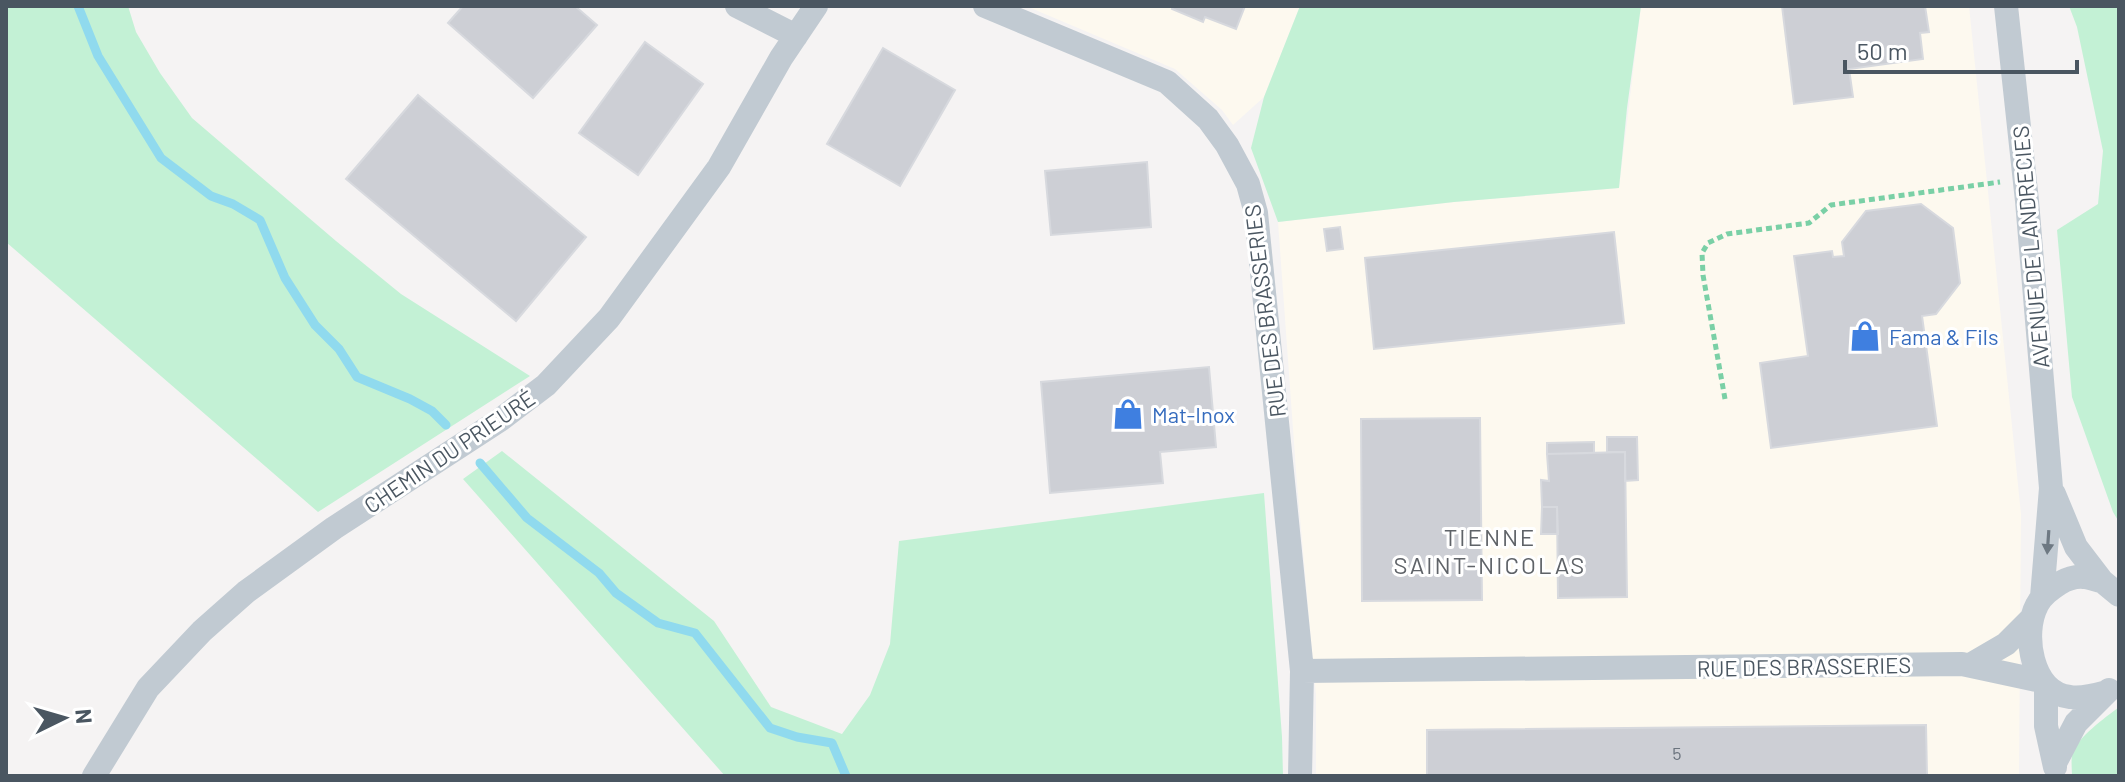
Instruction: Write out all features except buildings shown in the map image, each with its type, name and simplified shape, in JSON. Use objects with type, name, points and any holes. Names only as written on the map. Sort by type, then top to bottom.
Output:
[{"type":"street","points":[[737,6],[796,36]]},
{"type":"street","name":"CHEMIN DU PRIEURÉ","points":[[94,776],[148,688],[202,631],[246,592],[334,528],[500,420],[546,385],[609,318],[719,167],[781,58],[816,6]]},
{"type":"street","name":"RUE DES BRASSERIES","points":[[985,6],[1167,82],[1208,119],[1227,145],[1248,184],[1256,213],[1302,671],[1300,776]]},
{"type":"street","name":"AVENUE DE LANDRECIES","points":[[2006,6],[2051,488],[2031,633],[2035,669],[2043,684],[2046,726],[2055,770]]},
{"type":"street","name":"AVENUE DE LANDRECIES","points":[[2051,488],[2076,547],[2110,588]]},
{"type":"street","name":"AVENUE DE LANDRECIES","points":[[2037,607],[2069,578],[2083,576],[2110,588]]},
{"type":"street","name":"RUE DES BRASSERIES","points":[[1970,665],[2006,644],[2037,607]]},
{"type":"street","name":"RUE DES BRASSERIES","points":[[1302,671],[1970,665],[2043,684]]},
{"type":"street","name":"AVENUE DE LANDRECIES","points":[[2043,684],[2070,697],[2113,686]]},
{"type":"street","name":"AVENUE DE LANDRECIES","points":[[2055,770],[2076,723],[2113,686]]},
{"type":"path","points":[[1725,399],[1703,275],[1702,253],[1708,243],[1727,234],[1809,223],[1831,205],[2024,179]]},
{"type":"shaded area","points":[[1026,6],[1300,6],[1264,97],[1233,125],[1222,110],[1175,69]]},
{"type":"shaded area","points":[[1641,6],[1969,6],[2021,514],[2019,776],[1316,776],[1316,695],[1278,222],[1454,202],[1619,188]]},
{"type":"green space","points":[[6,6],[128,6],[136,32],[192,118],[401,294],[530,376],[318,512],[6,242]]},
{"type":"green space","points":[[1300,6],[1641,6],[1619,188],[1454,202],[1278,222],[1251,148],[1264,97]]},
{"type":"green space","points":[[2069,6],[2119,6],[2119,522],[2072,397],[2057,230],[2098,204],[2103,151],[2077,27]]},
{"type":"green space","points":[[502,451],[714,621],[771,707],[842,734],[870,695],[890,644],[899,541],[1264,493],[1283,776],[725,776],[463,479]]},
{"type":"green space","points":[[2119,707],[2119,776],[2072,776],[2072,755],[2079,741]]},
{"type":"waterway","points":[[78,6],[98,56],[161,158],[211,196],[233,204],[260,220],[285,278],[315,325],[339,349],[357,377],[410,399],[432,411],[446,425]]},
{"type":"waterway","points":[[480,463],[527,518],[599,573],[616,593],[658,623],[695,633],[770,728],[832,743],[846,776]]},
{"type":"place","name":"Fama & Fils","points":[[1865,336]]},
{"type":"place","name":"Mat-Inox","points":[[1128,414]]},
{"type":"district","name":"TIENNE SAINT-NICOLAS","points":[[1490,550]]}]
